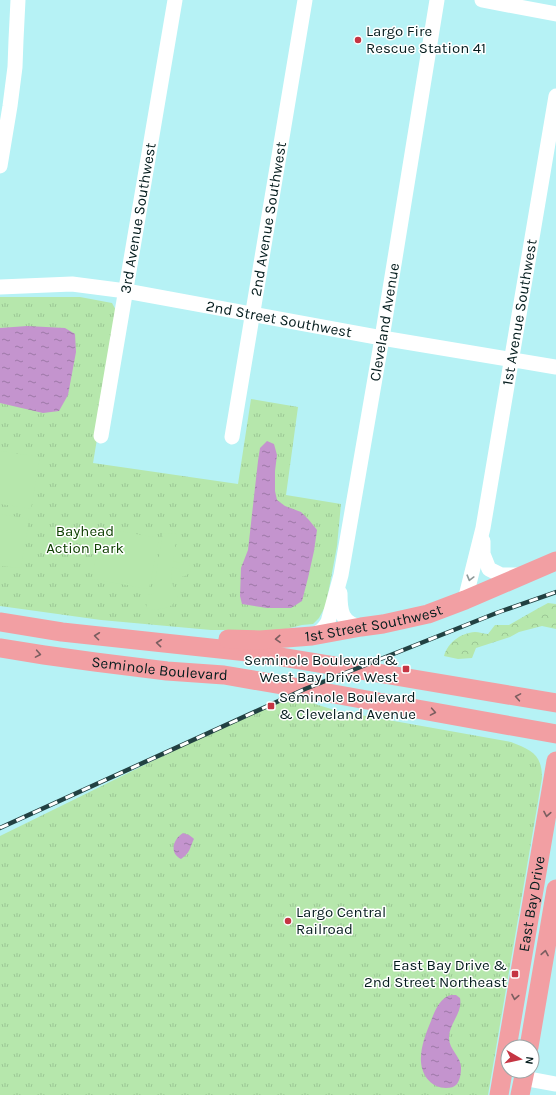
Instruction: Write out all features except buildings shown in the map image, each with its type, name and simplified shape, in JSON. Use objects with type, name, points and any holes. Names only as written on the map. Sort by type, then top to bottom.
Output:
[{"type":"main road","name":"1st Street Southwest","points":[[182,646],[199,639],[260,640],[312,636],[361,626],[383,624],[428,614],[556,561]]},
{"type":"main road","name":"Seminole Boulevard","points":[[0,622],[62,632],[136,641],[257,653],[556,703]]},
{"type":"main road","points":[[133,666],[136,641]]},
{"type":"main road","name":"Seminole Boulevard","points":[[0,648],[167,671],[224,675],[556,734]]},
{"type":"main road","name":"East Bay Drive","points":[[498,1095],[556,761]]},
{"type":"main road","name":"East Bay Drive","points":[[530,1039],[556,889]]},
{"type":"street","points":[[0,166],[15,67],[18,0]]},
{"type":"street","name":"3rd Avenue Southwest","points":[[101,436],[175,0]]},
{"type":"street","name":"2nd Avenue Southwest","points":[[232,437],[305,0]]},
{"type":"street","name":"Cleveland Avenue","points":[[312,636],[320,632],[328,622],[339,584],[382,338],[436,0]]},
{"type":"street","points":[[482,0],[556,14]]},
{"type":"street","name":"1st Avenue Southwest","points":[[464,600],[483,528],[556,96]]},
{"type":"street","name":"2nd Street Southwest","points":[[0,287],[72,284],[126,290],[382,338],[556,367]]},
{"type":"street","name":"1st Avenue Southwest","points":[[483,528],[483,554],[489,569],[501,575],[524,575]]},
{"type":"street","points":[[339,584],[340,604],[344,619],[348,623],[361,626]]},
{"type":"street","points":[[523,1081],[556,1084]]},
{"type":"green space","name":"Bayhead Action Park","points":[[0,297],[80,297],[112,303],[118,314],[93,463],[238,484],[251,399],[298,407],[286,495],[341,504],[337,546],[326,605],[319,618],[313,624],[282,630],[251,632],[236,630],[211,630],[101,620],[0,606]]},
{"type":"green space","points":[[0,451],[40,457],[31,509],[0,504]]},
{"type":"green space","points":[[0,514],[29,519],[21,568],[0,566]]},
{"type":"green space","points":[[101,528],[159,538],[149,589],[92,579]]},
{"type":"green space","points":[[163,533],[177,534],[173,561],[180,563],[189,560],[191,572],[181,577],[179,569],[173,567],[171,574],[172,582],[178,597],[172,605],[166,608],[149,609],[146,608],[148,595],[153,594]]},
{"type":"green space","points":[[548,603],[556,604],[556,629],[542,626],[519,632],[510,637],[476,648],[472,658],[458,659],[444,656],[449,646],[460,636],[475,632],[488,634],[495,625],[509,625]]},
{"type":"green space","points":[[292,699],[304,699],[338,711],[511,742],[530,751],[540,763],[542,778],[488,1095],[0,1095],[0,836],[183,746],[281,702]]},
{"type":"water","points":[[27,326],[65,328],[75,334],[76,352],[68,395],[59,411],[43,413],[0,403],[0,328]]},
{"type":"water","points":[[267,441],[274,444],[277,455],[275,491],[277,500],[285,506],[301,512],[317,530],[314,551],[302,601],[291,608],[267,608],[242,604],[240,596],[241,568],[248,550],[260,448]]},
{"type":"water","points":[[183,833],[194,839],[188,852],[181,859],[175,853],[174,846],[177,839]]},
{"type":"water","points":[[451,995],[456,995],[460,998],[460,1008],[451,1028],[449,1038],[451,1046],[460,1061],[461,1071],[460,1079],[457,1084],[446,1088],[436,1086],[429,1080],[423,1072],[421,1057],[425,1036],[436,1009],[444,999]]},
{"type":"railway","points":[[0,828],[305,689],[499,612],[556,592]]},
{"type":"place","name":"Largo Fire Rescue Station 41","points":[[358,40]]},
{"type":"place","name":"Seminole Boulevard & West Bay Drive West","points":[[406,669]]},
{"type":"place","name":"Seminole Boulevard & Cleveland Avenue","points":[[271,706]]},
{"type":"place","name":"Largo Central Railroad","points":[[288,921]]},
{"type":"place","name":"East Bay Drive & 2nd Street Northeast","points":[[515,974]]}]
